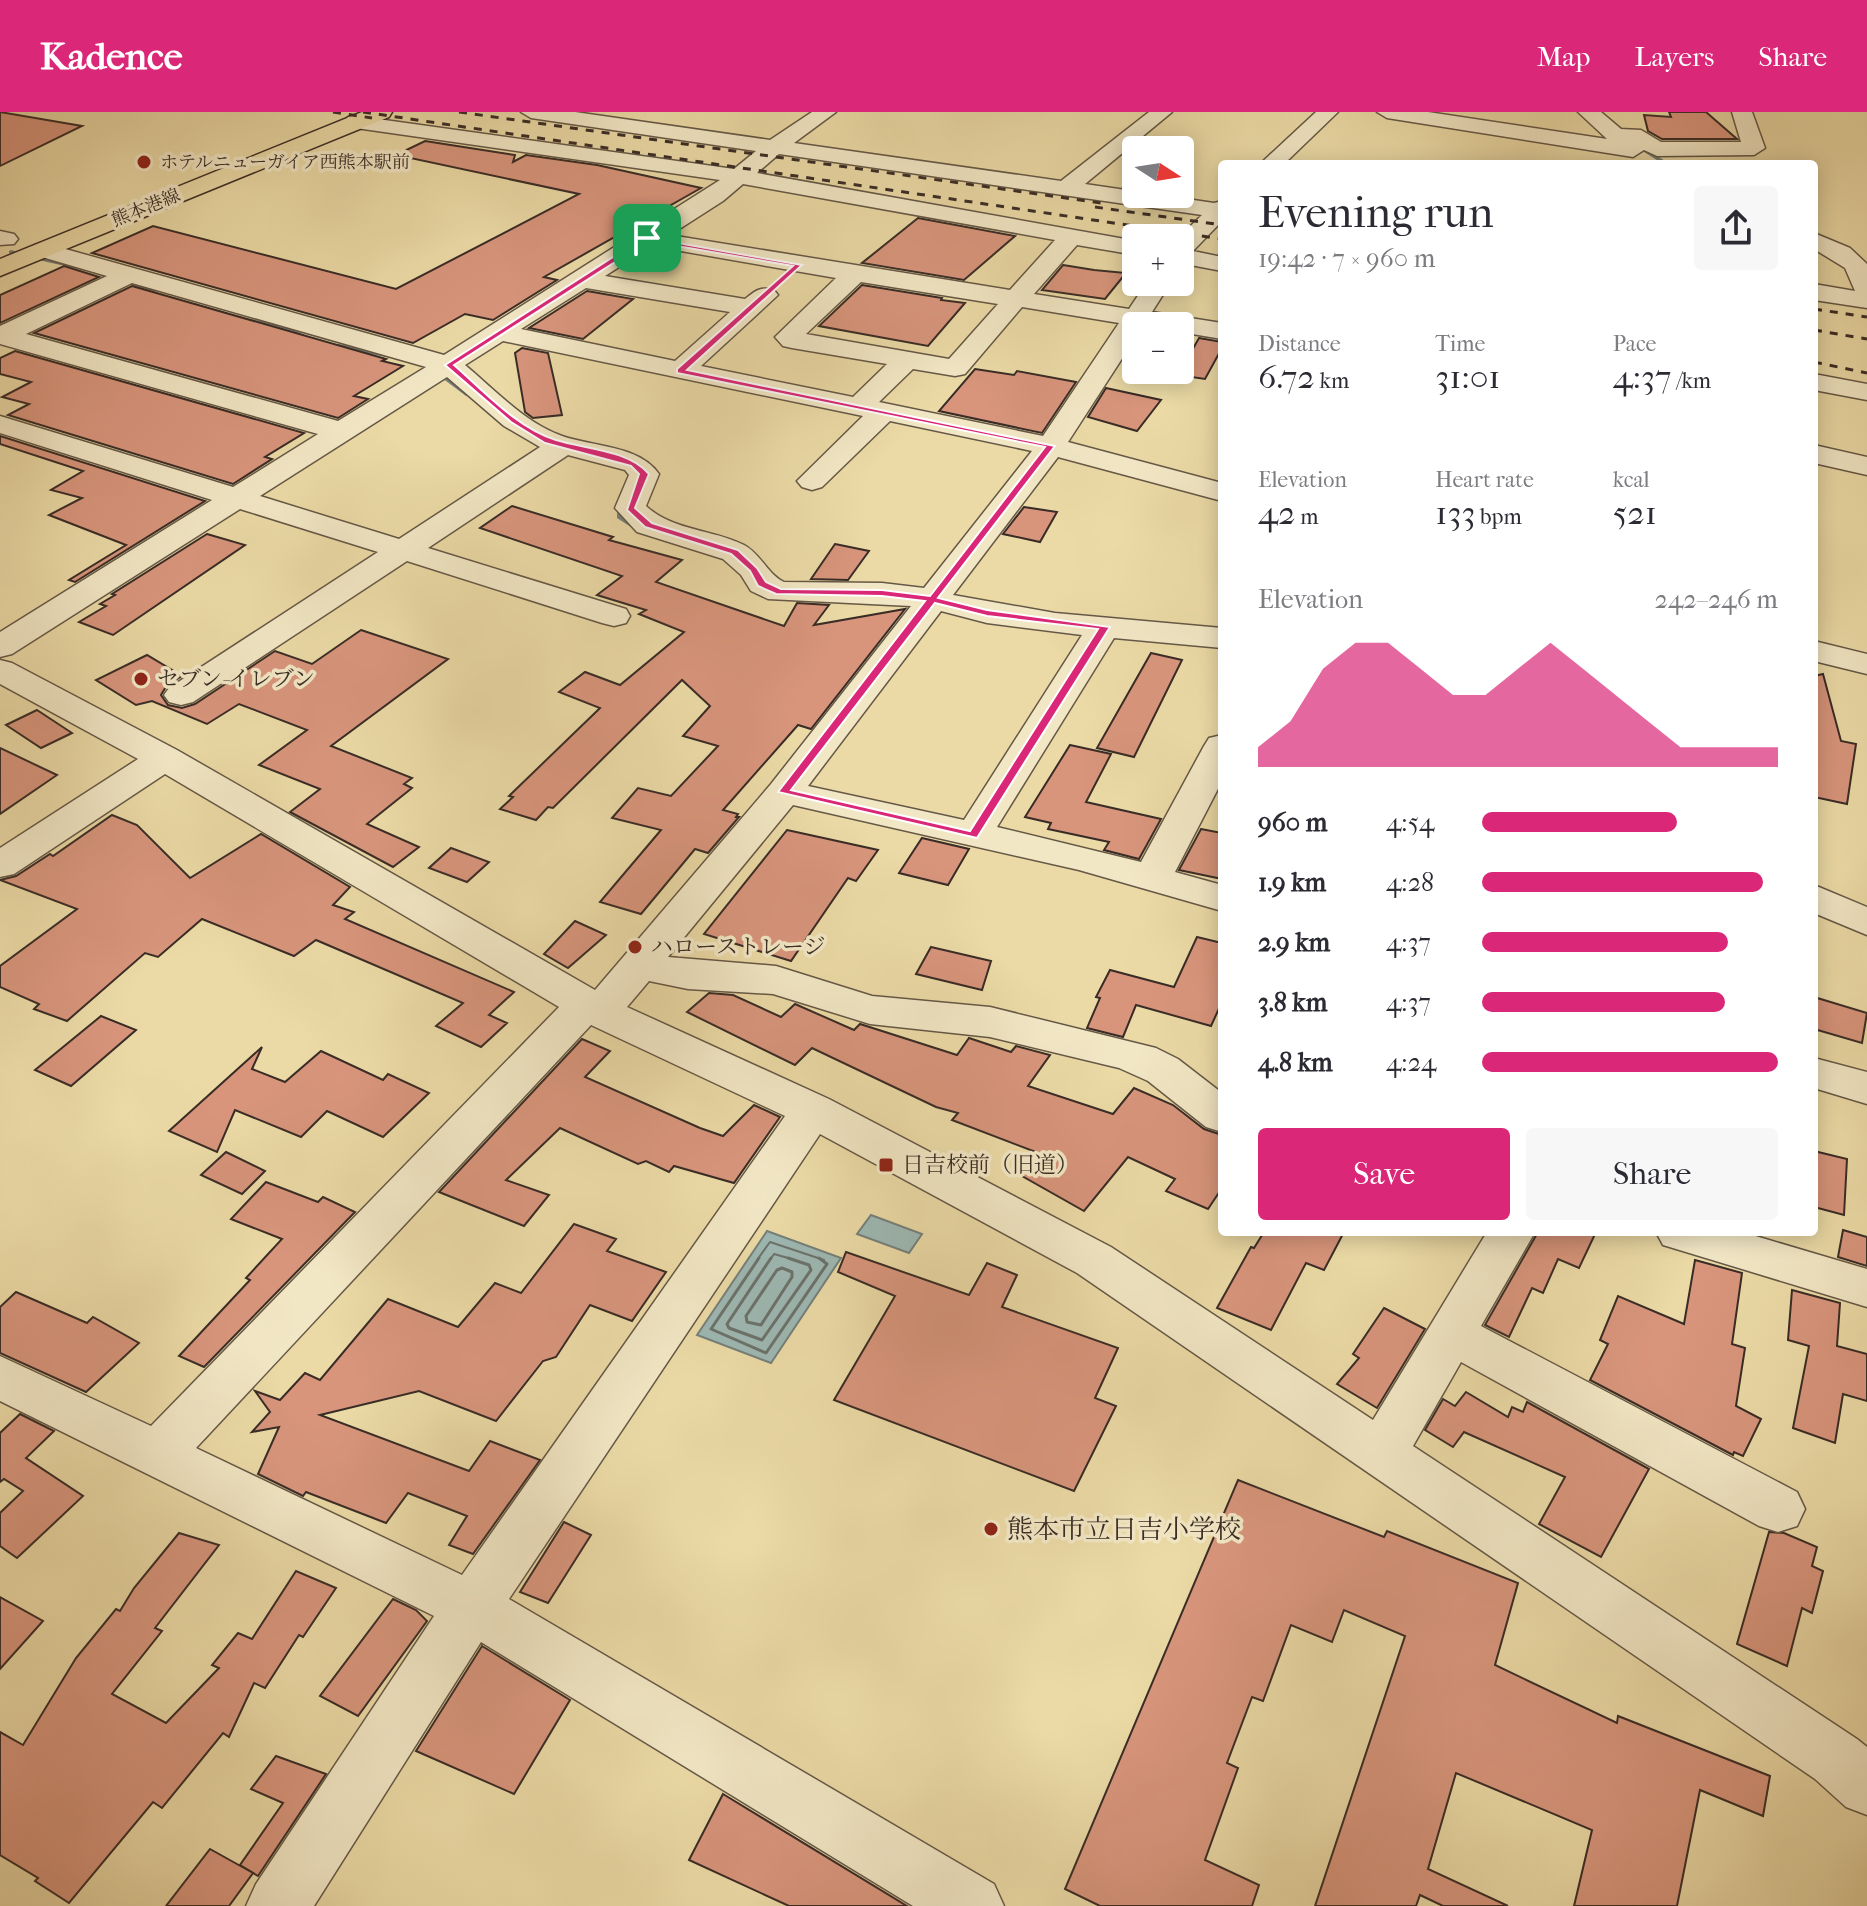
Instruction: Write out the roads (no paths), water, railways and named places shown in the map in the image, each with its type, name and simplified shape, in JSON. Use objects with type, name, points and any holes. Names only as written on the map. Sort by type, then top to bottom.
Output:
[{"type":"main road","name":"熊本港線","points":[[2,242],[326,112]]},
{"type":"main road","name":"熊本港線","points":[[2,242],[39,239],[381,112]]},
{"type":"main road","name":"熊本港線","points":[[73,212],[140,189]]},
{"type":"main road","name":"熊本港線","points":[[0,268],[39,239]]},
{"type":"street","points":[[531,112],[1218,210]]},
{"type":"street","points":[[0,647],[715,196],[774,147],[826,112]]},
{"type":"street","points":[[1065,189],[1162,112]]},
{"type":"street","points":[[1275,160],[1328,112]]},
{"type":"street","points":[[1387,112],[1627,140],[1657,149],[1754,148],[1742,112]]},
{"type":"street","points":[[1588,112],[1653,160]]},
{"type":"street","points":[[356,122],[738,176],[1122,245]]},
{"type":"street","points":[[1194,236],[1218,213]]},
{"type":"street","points":[[855,274],[788,337],[955,368],[1072,236]]},
{"type":"street","points":[[647,238],[1122,317]]},
{"type":"street","points":[[39,239],[131,274],[449,365],[514,420],[562,446],[635,464],[644,474],[630,508],[639,517],[648,525],[734,552],[754,570],[762,584],[779,592],[882,593],[932,599],[987,613],[1218,638]]},
{"type":"street","points":[[1818,292],[1866,289],[1859,267],[1850,258],[1820,245]]},
{"type":"street","points":[[1194,259],[1218,263]]},
{"type":"street","points":[[680,371],[798,265]]},
{"type":"street","points":[[1,335],[131,274]]},
{"type":"street","points":[[583,280],[751,308]]},
{"type":"street","points":[[1818,315],[1867,322]]},
{"type":"street","points":[[1194,327],[1218,330]]},
{"type":"street","points":[[500,333],[1051,446],[1218,491]]},
{"type":"street","points":[[1,335],[344,432]]},
{"type":"street","points":[[157,1454],[594,1008],[641,966],[784,792],[1051,446],[1122,340]]},
{"type":"street","points":[[812,481],[907,360]]},
{"type":"street","points":[[1818,383],[1867,392]]},
{"type":"street","points":[[0,424],[614,616]]},
{"type":"street","points":[[181,695],[562,446]]},
{"type":"street","points":[[1818,455],[1867,466]]},
{"type":"street","points":[[973,835],[1104,627]]},
{"type":"street","points":[[1818,652],[1867,664]]},
{"type":"street","points":[[0,670],[164,758],[594,1008],[813,1110],[1094,1260],[1836,1759],[1867,1786]]},
{"type":"street","points":[[0,708],[37,689]]},
{"type":"street","points":[[1153,876],[1218,754]]},
{"type":"street","points":[[0,865],[164,758]]},
{"type":"street","points":[[784,792],[1153,876],[1218,897]]},
{"type":"street","points":[[1818,900],[1867,922]]},
{"type":"street","points":[[641,966],[688,975],[776,980],[870,1010],[990,1022],[1119,1053],[1163,1070],[1218,1113]]},
{"type":"street","points":[[1818,1074],[1867,1088]]},
{"type":"street","points":[[278,1906],[472,1607],[813,1110]]},
{"type":"street","points":[[1382,1451],[1509,1236]]},
{"type":"street","points":[[1693,1236],[1867,1288]]},
{"type":"street","points":[[1451,1333],[1778,1509]]},
{"type":"street","points":[[0,1377],[472,1607],[972,1906]]},
{"type":"water","points":[[871,1215],[922,1234],[909,1253],[857,1234]]},
{"type":"water","points":[[767,1231],[841,1258],[771,1363],[697,1335]]},
{"type":"waterway","points":[[1635,144],[1661,160]]},
{"type":"waterway","points":[[11,252],[118,279],[157,294],[171,303]]},
{"type":"waterway","points":[[240,319],[280,326],[309,338]]},
{"type":"waterway","points":[[339,346],[391,356]]},
{"type":"waterway","points":[[436,371],[468,395]]},
{"type":"waterway","points":[[620,501],[620,516],[637,527]]},
{"type":"railway","points":[[333,112],[372,118]]},
{"type":"railway","points":[[363,112],[1218,238]]},
{"type":"railway","points":[[459,112],[1108,204]]},
{"type":"railway","points":[[1095,207],[1218,224]]},
{"type":"railway","points":[[1818,310],[1867,317]]},
{"type":"railway","points":[[1818,331],[1867,339]]},
{"type":"railway","points":[[1818,363],[1867,373]]},
{"type":"place","name":"ホテルニューガイア西熊本駅前","points":[[144,162]]},
{"type":"place","name":"セブン-イレブン","points":[[141,679]]},
{"type":"place","name":"ハローストレージ","points":[[635,947]]},
{"type":"place","name":"日吉校前（旧道）","points":[[886,1165]]},
{"type":"place","name":"熊本市立日吉小学校","points":[[991,1529]]}]
